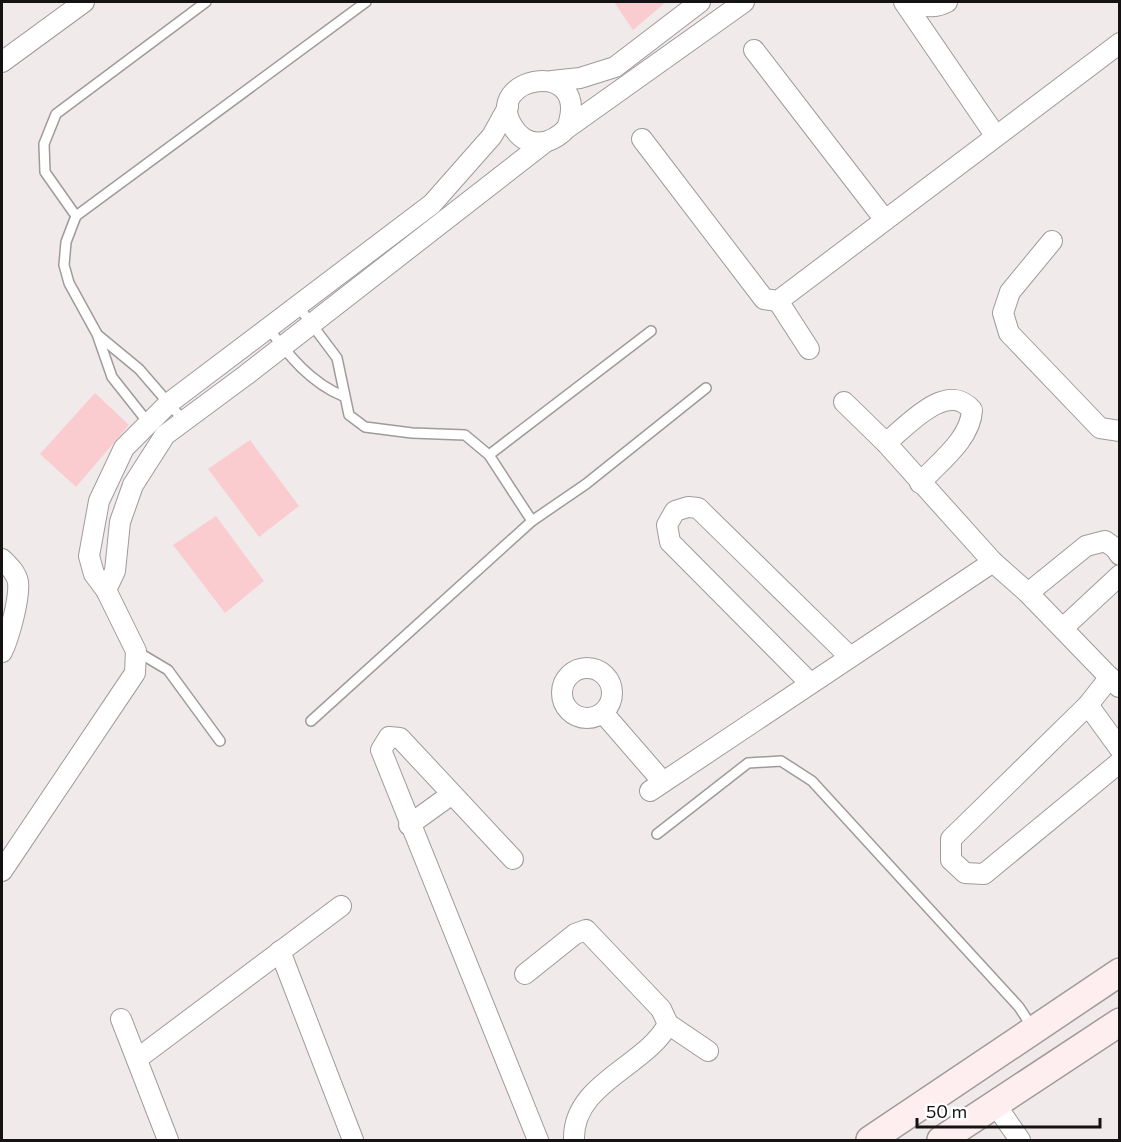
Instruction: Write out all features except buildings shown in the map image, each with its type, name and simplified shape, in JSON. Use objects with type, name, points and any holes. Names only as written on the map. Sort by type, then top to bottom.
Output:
[{"type":"main road","points":[[870,1140],[1035,1031],[1119,972]]},
{"type":"main road","points":[[941,1140],[1119,1022]]},
{"type":"street","points":[[2,62],[84,2]]},
{"type":"street","points":[[2,871],[135,673],[136,651],[106,590],[94,574],[89,556],[99,501],[124,448],[148,422],[170,403],[432,204],[492,136],[513,93],[524,83],[538,79],[552,81],[579,78],[615,68],[700,2]]},
{"type":"street","points":[[905,2],[926,7],[947,2]]},
{"type":"street","points":[[905,2],[995,135]]},
{"type":"street","points":[[106,590],[115,571],[120,522],[133,485],[162,439],[544,143],[557,138],[567,128],[732,5]]},
{"type":"street","points":[[642,139],[764,299],[778,301],[1119,43]]},
{"type":"street","points":[[754,50],[885,220]]},
{"type":"street","points":[[552,81],[563,89],[570,101],[572,115],[567,128]]},
{"type":"street","points":[[508,107],[509,121],[517,134],[529,142],[544,143]]},
{"type":"street","points":[[1052,242],[1010,292],[1003,313],[1009,333],[1100,428],[1119,431]]},
{"type":"street","points":[[778,301],[809,349]]},
{"type":"street","points":[[886,443],[931,406],[952,398],[964,401],[968,405],[972,410],[972,420],[960,440],[920,483]]},
{"type":"street","points":[[844,402],[886,443],[993,562],[1028,593],[1115,682],[1088,705],[951,839],[951,860],[965,873],[984,874],[1119,762]]},
{"type":"street","points":[[124,448],[146,464]]},
{"type":"street","points":[[810,682],[670,542],[668,525],[675,511],[688,507],[698,508],[849,656]]},
{"type":"street","points":[[95,521],[120,522]]},
{"type":"street","points":[[1028,593],[1086,546],[1105,542],[1115,548],[1119,555]]},
{"type":"street","points":[[2,559],[12,569],[18,582],[3,643]]},
{"type":"street","points":[[604,714],[657,787],[810,682],[993,562]]},
{"type":"street","points":[[1063,628],[1119,575]]},
{"type":"street","points":[[1088,705],[1119,749]]},
{"type":"street","points":[[513,859],[400,738],[389,737],[381,750],[409,825],[537,1140]]},
{"type":"street","points":[[409,825],[453,794]]},
{"type":"street","points":[[136,1059],[340,906]]},
{"type":"street","points":[[525,975],[575,934],[586,930],[661,1010],[668,1024],[708,1051]]},
{"type":"street","points":[[280,951],[353,1140]]},
{"type":"street","points":[[121,1018],[168,1140]]},
{"type":"street","points":[[574,1140],[580,1116],[593,1094],[614,1073],[662,1036],[668,1024]]},
{"type":"street","points":[[995,1104],[1020,1140]]},
{"type":"lane","points":[[76,216],[45,172],[44,144],[56,114],[206,2]]},
{"type":"lane","points":[[162,439],[112,376],[97,334],[69,283],[64,265],[66,242],[76,216],[366,2]]},
{"type":"lane","points":[[298,306],[337,358],[349,415],[365,427],[412,434],[465,435],[489,454],[532,521]]},
{"type":"lane","points":[[269,329],[282,347],[324,388],[344,396]]},
{"type":"lane","points":[[489,454],[651,331]]},
{"type":"lane","points":[[97,334],[139,369],[184,421]]},
{"type":"lane","points":[[311,721],[532,521],[586,484],[706,388]]},
{"type":"lane","points":[[136,651],[168,670],[220,741]]},
{"type":"lane","points":[[657,834],[748,762],[781,761],[812,781],[1019,1007],[1035,1031]]},
{"type":"shaded area","points":[[614,2],[666,2],[633,30]]},
{"type":"shaded area","points":[[95,393],[129,425],[76,487],[40,454]]},
{"type":"shaded area","points":[[250,440],[299,506],[259,537],[208,469]]},
{"type":"shaded area","points":[[216,516],[264,581],[225,613],[173,545]]}]
